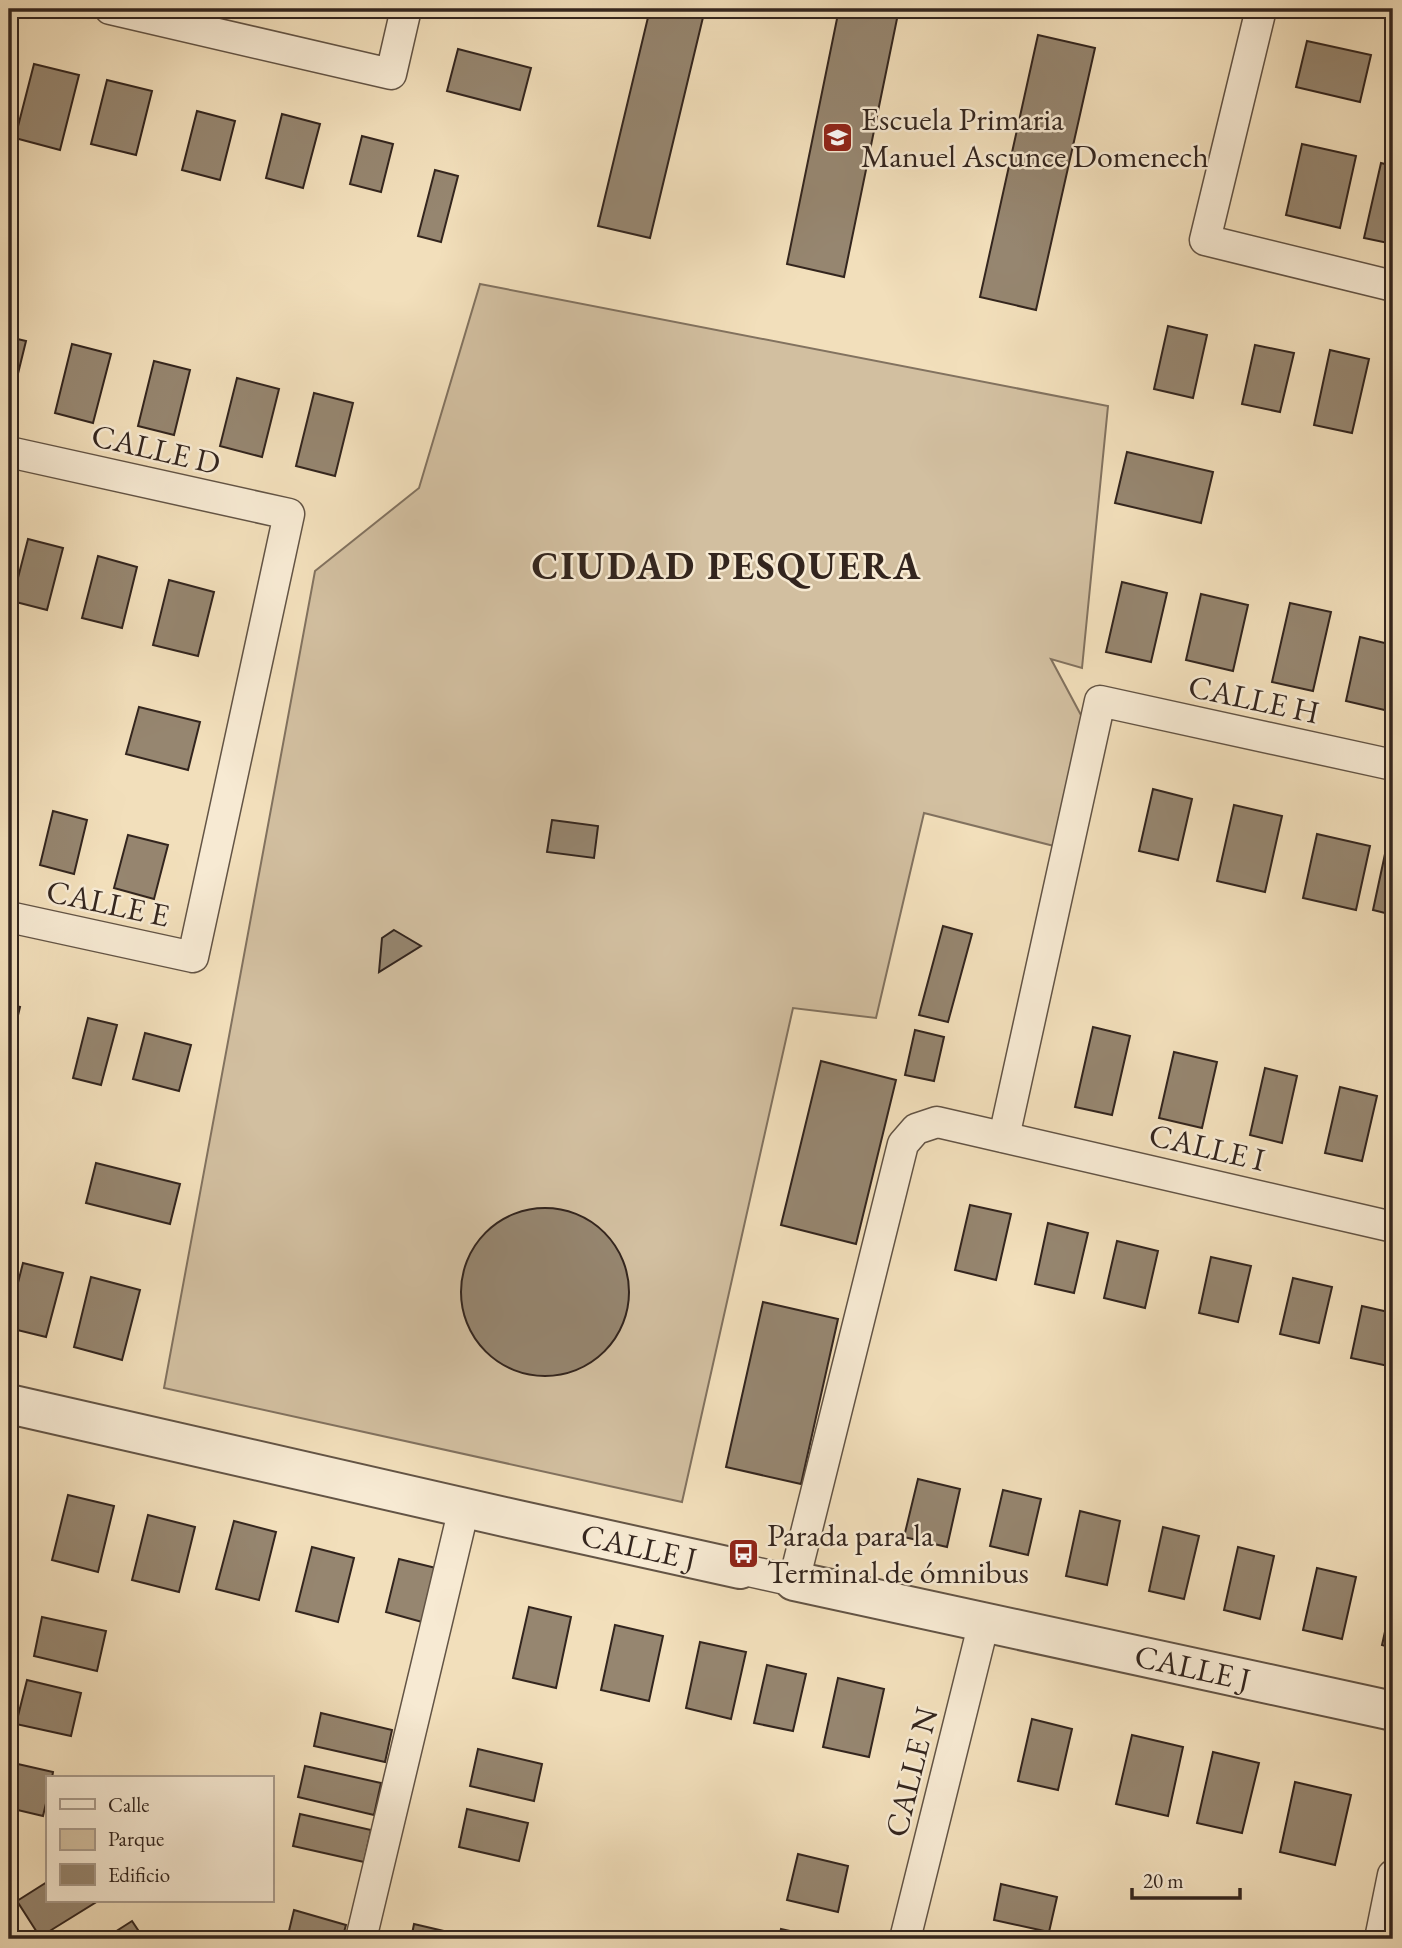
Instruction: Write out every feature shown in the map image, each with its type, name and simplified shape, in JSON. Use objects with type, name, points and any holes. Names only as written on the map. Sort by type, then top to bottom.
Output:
[{"type":"street","points":[[110,9],[391,74],[406,9]]},
{"type":"street","points":[[1261,9],[1205,240],[1393,286]]},
{"type":"street","name":"CALLE D","points":[[9,452],[289,514],[193,957]]},
{"type":"street","name":"CALLE H","points":[[1004,1137],[1100,702],[1393,765]]},
{"type":"street","name":"CALLE E","points":[[9,918],[193,957]]},
{"type":"street","name":"CALLE I","points":[[794,1581],[903,1144],[916,1129],[937,1122],[1393,1227]]},
{"type":"street","name":"CALLE J","points":[[9,1407],[1393,1711]]},
{"type":"street","points":[[361,1939],[464,1508]]},
{"type":"street","name":"CALLE N","points":[[905,1939],[984,1622]]},
{"type":"street","points":[[1380,1939],[1393,1875]]},
{"type":"green space","points":[[480,284],[1108,406],[1082,668],[1051,659],[1082,717],[1054,846],[924,813],[876,1018],[793,1008],[682,1502],[164,1388],[315,571],[419,488]]},
{"type":"building","points":[[650,9],[705,9],[650,238],[598,226]]},
{"type":"building","points":[[839,9],[899,9],[844,277],[787,264]]},
{"type":"building","points":[[1038,35],[1095,48],[1036,310],[980,297]]},
{"type":"building","points":[[1307,41],[1371,55],[1360,102],[1296,87]]},
{"type":"building","points":[[458,49],[531,68],[520,110],[447,91]]},
{"type":"building","points":[[34,64],[79,75],[60,150],[15,138]]},
{"type":"building","points":[[107,80],[152,91],[136,155],[91,144]]},
{"type":"building","points":[[197,111],[235,121],[220,180],[182,170]]},
{"type":"building","points":[[282,114],[320,124],[303,188],[266,178]]},
{"type":"building","points":[[362,136],[393,144],[381,192],[350,184]]},
{"type":"building","points":[[1302,144],[1356,156],[1340,228],[1286,215]]},
{"type":"building","points":[[1381,163],[1393,166],[1393,244],[1364,238]]},
{"type":"building","points":[[435,170],[458,176],[441,242],[418,236]]},
{"type":"building","points":[[1168,326],[1207,335],[1193,398],[1154,389]]},
{"type":"building","points":[[9,337],[26,341],[11,402],[9,401]]},
{"type":"building","points":[[72,344],[111,354],[93,423],[55,413]]},
{"type":"building","points":[[1255,345],[1294,353],[1280,412],[1242,404]]},
{"type":"building","points":[[1330,350],[1369,359],[1352,433],[1314,425]]},
{"type":"building","points":[[154,361],[190,370],[174,435],[138,426]]},
{"type":"building","points":[[237,378],[279,389],[262,457],[220,446]]},
{"type":"building","points":[[314,393],[353,403],[335,476],[296,466]]},
{"type":"building","points":[[1127,452],[1213,472],[1201,523],[1115,503]]},
{"type":"building","points":[[28,539],[63,548],[47,610],[12,601]]},
{"type":"building","points":[[98,556],[137,567],[122,628],[82,618]]},
{"type":"building","points":[[169,580],[214,592],[198,656],[153,645]]},
{"type":"building","points":[[1122,582],[1167,593],[1151,662],[1106,652]]},
{"type":"building","points":[[1201,594],[1248,605],[1233,671],[1186,660]]},
{"type":"building","points":[[1290,603],[1331,612],[1313,691],[1272,682]]},
{"type":"building","points":[[1360,637],[1393,645],[1393,712],[1346,701]]},
{"type":"building","points":[[139,707],[200,722],[188,770],[126,754]]},
{"type":"building","points":[[1153,789],[1192,799],[1178,860],[1139,851]]},
{"type":"building","points":[[1234,805],[1282,816],[1265,892],[1217,881]]},
{"type":"building","points":[[53,811],[87,820],[74,874],[40,865]]},
{"type":"building","points":[[552,820],[598,826],[594,858],[547,852]]},
{"type":"building","points":[[1317,834],[1370,846],[1356,910],[1303,898]]},
{"type":"building","points":[[128,835],[168,845],[154,899],[114,888]]},
{"type":"building","points":[[1388,840],[1393,841],[1393,915],[1373,910]]},
{"type":"building","points":[[943,926],[972,934],[948,1022],[919,1015]]},
{"type":"building","points":[[394,930],[421,946],[379,972],[382,938]]},
{"type":"building","points":[[9,1004],[20,1007],[9,1053]]},
{"type":"building","points":[[88,1018],[117,1025],[101,1085],[73,1078]]},
{"type":"building","points":[[1093,1027],[1130,1036],[1112,1115],[1075,1107]]},
{"type":"building","points":[[915,1030],[944,1037],[934,1081],[905,1075]]},
{"type":"building","points":[[145,1033],[191,1045],[179,1091],[133,1079]]},
{"type":"building","points":[[1174,1052],[1217,1062],[1202,1128],[1159,1118]]},
{"type":"building","points":[[821,1061],[896,1080],[856,1244],[781,1225]]},
{"type":"building","points":[[1265,1068],[1297,1076],[1282,1143],[1250,1135]]},
{"type":"building","points":[[1340,1087],[1377,1096],[1362,1161],[1325,1153]]},
{"type":"building","points":[[96,1163],[180,1184],[170,1224],[86,1203]]},
{"type":"building","points":[[970,1205],[1011,1214],[996,1280],[955,1270]]},
{"type":"building","points":[[545,1208],[577,1215],[592,1222],[604,1233],[615,1245],[622,1260],[629,1292],[622,1324],[615,1339],[604,1351],[592,1362],[577,1369],[545,1376],[513,1369],[498,1362],[486,1351],[475,1339],[468,1324],[461,1292],[468,1260],[475,1245],[486,1233],[498,1222],[513,1215]]},
{"type":"building","points":[[1048,1223],[1088,1233],[1074,1293],[1035,1284]]},
{"type":"building","points":[[1117,1241],[1158,1251],[1145,1308],[1104,1298]]},
{"type":"building","points":[[1211,1257],[1251,1266],[1238,1322],[1199,1313]]},
{"type":"building","points":[[23,1263],[63,1273],[46,1337],[9,1328],[9,1318]]},
{"type":"building","points":[[91,1277],[140,1290],[122,1360],[74,1347]]},
{"type":"building","points":[[1293,1278],[1332,1287],[1319,1343],[1280,1334]]},
{"type":"building","points":[[763,1302],[838,1319],[801,1484],[726,1467]]},
{"type":"building","points":[[1362,1306],[1393,1313],[1393,1367],[1351,1358]]},
{"type":"building","points":[[918,1479],[960,1489],[947,1547],[904,1537]]},
{"type":"building","points":[[1003,1490],[1041,1499],[1028,1555],[990,1546]]},
{"type":"building","points":[[68,1495],[114,1506],[98,1572],[52,1560]]},
{"type":"building","points":[[1080,1511],[1120,1521],[1107,1585],[1066,1576]]},
{"type":"building","points":[[148,1515],[195,1527],[179,1592],[132,1580]]},
{"type":"building","points":[[234,1521],[276,1532],[259,1600],[216,1589]]},
{"type":"building","points":[[1163,1527],[1199,1536],[1184,1599],[1149,1591]]},
{"type":"building","points":[[312,1547],[354,1558],[338,1622],[296,1611]]},
{"type":"building","points":[[1238,1547],[1274,1556],[1260,1619],[1224,1610]]},
{"type":"building","points":[[399,1559],[436,1568],[422,1622],[386,1612]]},
{"type":"building","points":[[1317,1568],[1356,1577],[1342,1639],[1303,1630]]},
{"type":"building","points":[[1393,1596],[1393,1648],[1382,1645]]},
{"type":"building","points":[[529,1607],[571,1617],[556,1688],[513,1678]]},
{"type":"building","points":[[42,1617],[106,1631],[97,1671],[34,1656]]},
{"type":"building","points":[[615,1625],[663,1636],[649,1701],[601,1690]]},
{"type":"building","points":[[700,1642],[746,1652],[731,1719],[686,1708]]},
{"type":"building","points":[[767,1665],[806,1674],[793,1731],[754,1723]]},
{"type":"building","points":[[838,1678],[884,1689],[869,1757],[823,1747]]},
{"type":"building","points":[[27,1680],[81,1693],[71,1736],[16,1724]]},
{"type":"building","points":[[321,1713],[392,1730],[385,1762],[314,1746]]},
{"type":"building","points":[[1032,1719],[1072,1729],[1058,1790],[1018,1781]]},
{"type":"building","points":[[1132,1735],[1183,1747],[1168,1816],[1116,1804]]},
{"type":"building","points":[[478,1749],[542,1764],[534,1801],[470,1786]]},
{"type":"building","points":[[1213,1752],[1259,1763],[1242,1833],[1197,1823]]},
{"type":"building","points":[[9,1762],[53,1772],[52,1776],[46,1776],[43,1816],[9,1808]]},
{"type":"building","points":[[305,1766],[381,1783],[374,1815],[298,1797]]},
{"type":"building","points":[[1295,1782],[1351,1795],[1335,1865],[1280,1852]]},
{"type":"building","points":[[467,1809],[528,1823],[519,1861],[459,1847]]},
{"type":"building","points":[[300,1814],[371,1830],[364,1862],[293,1846]]},
{"type":"building","points":[[798,1854],[848,1866],[838,1912],[787,1900]]},
{"type":"building","points":[[46,1883],[46,1902],[96,1902],[40,1937],[17,1901]]},
{"type":"building","points":[[1001,1884],[1057,1897],[1049,1932],[994,1920]]},
{"type":"building","points":[[294,1910],[346,1925],[342,1939],[287,1939]]},
{"type":"building","points":[[132,1921],[144,1939],[104,1939]]},
{"type":"building","points":[[414,1924],[478,1939],[411,1939]]},
{"type":"building","points":[[781,1929],[826,1939],[779,1939]]},
{"type":"place","name":"Escuela Primaria Manuel Ascunce Domenech","points":[[838,137]]},
{"type":"place","name":"Parada para la Terminal de ómnibus","points":[[744,1553]]},
{"type":"district","name":"CIUDAD PESQUERA","points":[[727,565]]}]
